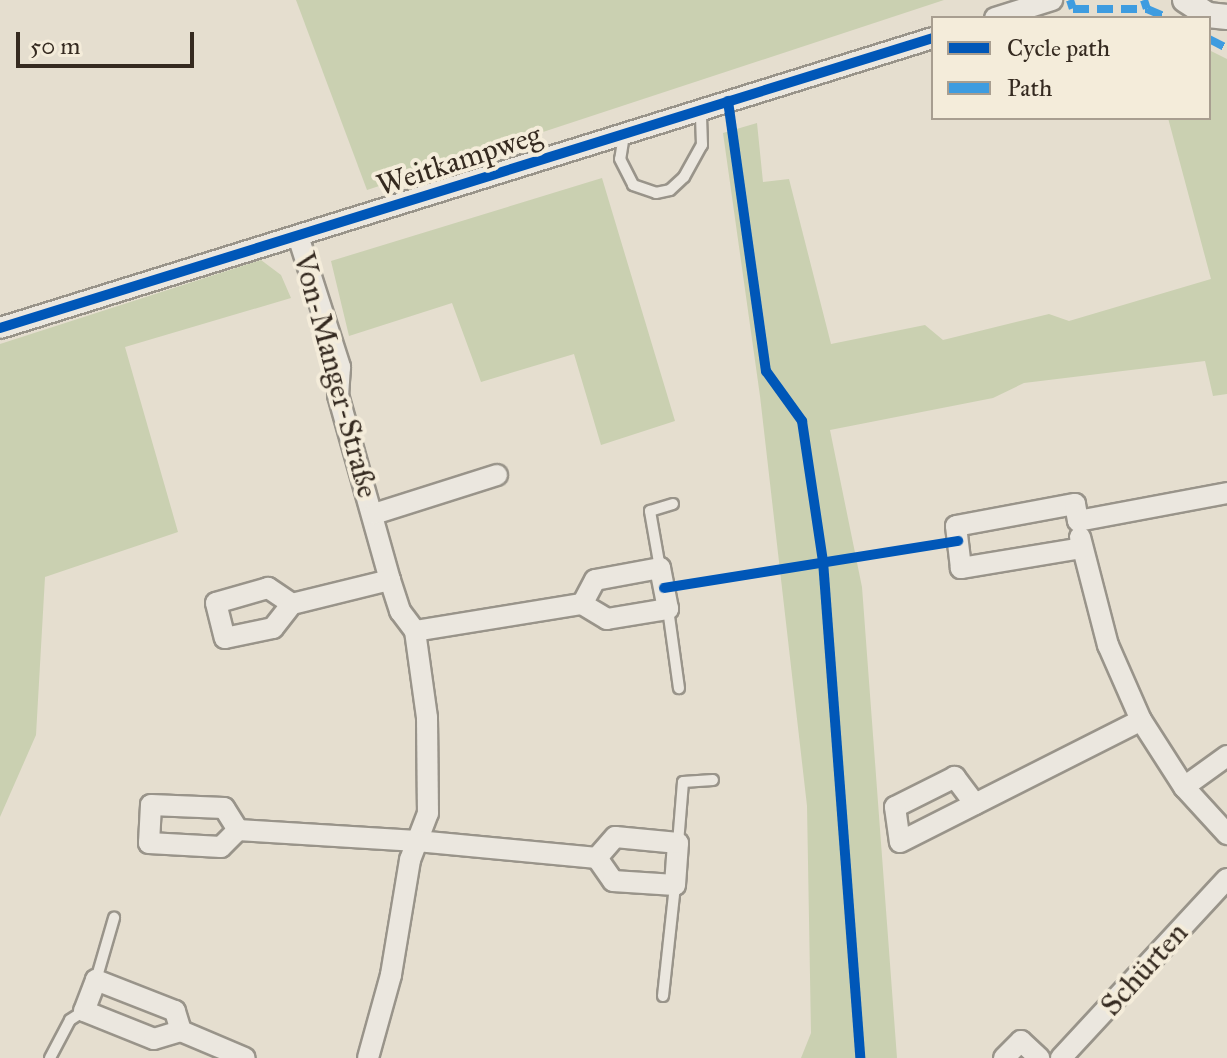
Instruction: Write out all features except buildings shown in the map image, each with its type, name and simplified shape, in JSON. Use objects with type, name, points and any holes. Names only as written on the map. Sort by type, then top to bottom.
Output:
[{"type":"street","points":[[1001,16],[1052,0]]},
{"type":"street","points":[[1185,0],[1208,15],[1227,17]]},
{"type":"street","name":"Weitkampweg","points":[[0,328],[931,39]]},
{"type":"street","name":"Von-Manger-Straße","points":[[298,236],[340,367],[338,395],[374,514],[390,580],[400,611],[415,631],[427,718],[428,813],[417,841],[376,1056]]},
{"type":"street","name":"Von-Manger-Straße","points":[[374,514],[497,475]]},
{"type":"street","points":[[1078,521],[1227,493]]},
{"type":"street","points":[[1082,548],[961,568],[956,526],[1075,504],[1082,548],[1108,645],[1141,720],[1184,787],[1227,834]]},
{"type":"street","points":[[415,631],[582,604],[607,619],[668,609],[660,568],[595,580],[582,604]]},
{"type":"street","points":[[292,604],[390,580]]},
{"type":"street","points":[[975,804],[1141,720]]},
{"type":"street","points":[[1184,787],[1227,756]]},
{"type":"street","points":[[238,830],[417,841],[597,858],[613,881],[675,885],[678,843],[615,837],[597,858]]},
{"type":"street","name":"Schürten","points":[[1061,1058],[1227,879]]},
{"type":"street","points":[[181,1031],[175,1011],[96,980],[84,1011],[154,1039],[181,1031],[245,1058]]},
{"type":"street","points":[[1004,1058],[1021,1041],[1039,1058]]},
{"type":"lane","points":[[625,134],[620,159],[633,185],[656,193],[670,190],[684,177],[702,145],[701,109]]},
{"type":"lane","points":[[660,568],[650,511],[673,504]]},
{"type":"lane","points":[[668,609],[679,688]]},
{"type":"lane","points":[[678,843],[683,782],[713,780]]},
{"type":"lane","points":[[663,996],[675,885]]},
{"type":"lane","points":[[96,980],[114,918]]},
{"type":"lane","points":[[50,1058],[70,1020],[84,1011]]},
{"type":"green space","points":[[296,0],[944,0],[367,190]]},
{"type":"green space","points":[[1211,51],[1227,59],[1227,394],[1213,396],[1205,361],[1024,383],[993,398],[830,430],[862,587],[897,1058],[801,1058],[811,1033],[807,806],[760,396],[723,133],[757,123],[763,182],[789,179],[831,344],[925,325],[943,340],[1049,314],[1069,321],[1211,279],[1169,120],[1211,120]]},
{"type":"green space","points":[[602,178],[675,421],[601,445],[574,354],[481,382],[452,303],[349,336],[331,261]]},
{"type":"green space","points":[[261,260],[281,275],[291,298],[125,347],[178,532],[45,577],[36,735],[0,817],[0,344]]},
{"type":"marked path","points":[[1070,0],[1073,9],[1147,9]]},
{"type":"marked path","points":[[1144,0],[1147,9],[1163,16]]},
{"type":"marked path","points":[[1211,40],[1227,48]]},
{"type":"cycle path","points":[[0,328],[931,39]]},
{"type":"cycle path","points":[[728,101],[766,371],[802,421],[823,561],[860,1058]]},
{"type":"cycle path","points":[[664,588],[958,541]]}]
